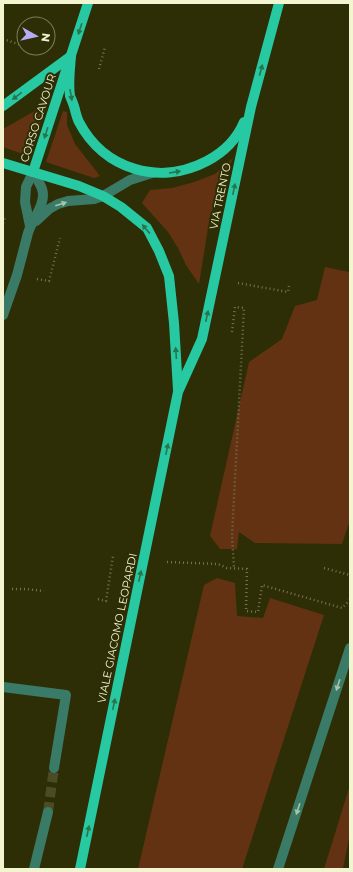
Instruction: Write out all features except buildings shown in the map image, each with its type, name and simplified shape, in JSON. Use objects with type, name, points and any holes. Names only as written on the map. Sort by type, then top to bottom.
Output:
[{"type":"main road","name":"CORSO CAVOUR","points":[[33,172],[88,3]]},
{"type":"main road","name":"VIA TRENTO","points":[[178,392],[202,339],[251,107],[279,3]]},
{"type":"main road","points":[[3,106],[71,56]]},
{"type":"main road","points":[[71,56],[69,76],[70,95],[78,121],[90,139],[101,151],[114,160],[132,168],[152,173],[166,173],[186,170],[215,157],[230,144],[240,131],[251,107]]},
{"type":"main road","points":[[3,164],[78,186],[103,196],[121,207],[147,228],[160,251],[169,276],[174,323],[178,392]]},
{"type":"main road","name":"VIALE GIACOMO LEOPARDI","points":[[80,869],[178,392]]},
{"type":"street","points":[[30,226],[25,202],[26,187],[33,172]]},
{"type":"street","points":[[3,316],[17,275],[30,226],[42,203],[44,195],[42,188],[33,172]]},
{"type":"street","points":[[30,226],[49,209],[58,204],[94,199],[103,196],[130,180],[152,173]]},
{"type":"street","points":[[278,869],[350,648]]},
{"type":"street","points":[[3,687],[66,695],[54,768]]},
{"type":"street","points":[[34,869],[48,812]]},
{"type":"path","points":[[3,39],[16,43]]},
{"type":"path","points":[[99,69],[105,47]]},
{"type":"path","points":[[3,223],[6,215]]},
{"type":"path","points":[[37,279],[50,281],[60,238]]},
{"type":"path","points":[[238,283],[288,292],[289,286]]},
{"type":"path","points":[[232,332],[235,307],[244,308],[232,536],[234,568]]},
{"type":"path","points":[[98,599],[106,601],[113,556]]},
{"type":"path","points":[[167,562],[218,564],[227,568],[247,569],[246,611],[258,612],[262,585],[342,608],[350,600]]},
{"type":"path","points":[[324,568],[350,574]]},
{"type":"path","points":[[12,589],[44,591]]},
{"type":"shaded area","points":[[47,104],[28,156],[3,147],[3,129]]},
{"type":"shaded area","points":[[63,111],[67,112],[67,125],[75,144],[100,176],[94,178],[46,162]]},
{"type":"shaded area","points":[[233,158],[210,216],[199,284],[186,265],[168,232],[142,203],[150,190],[172,188],[215,174]]},
{"type":"shaded area","points":[[325,267],[349,272],[350,269],[350,520],[342,544],[255,543],[239,532],[237,549],[220,549],[210,536],[249,362],[282,339],[295,306],[317,300]]},
{"type":"shaded area","points":[[217,578],[235,583],[237,616],[263,618],[270,598],[324,615],[242,869],[138,869],[204,585]]},
{"type":"shaded area","points":[[350,785],[350,833],[343,869],[324,869]]},
{"type":"tunnel","points":[[48,812],[54,768]]}]
